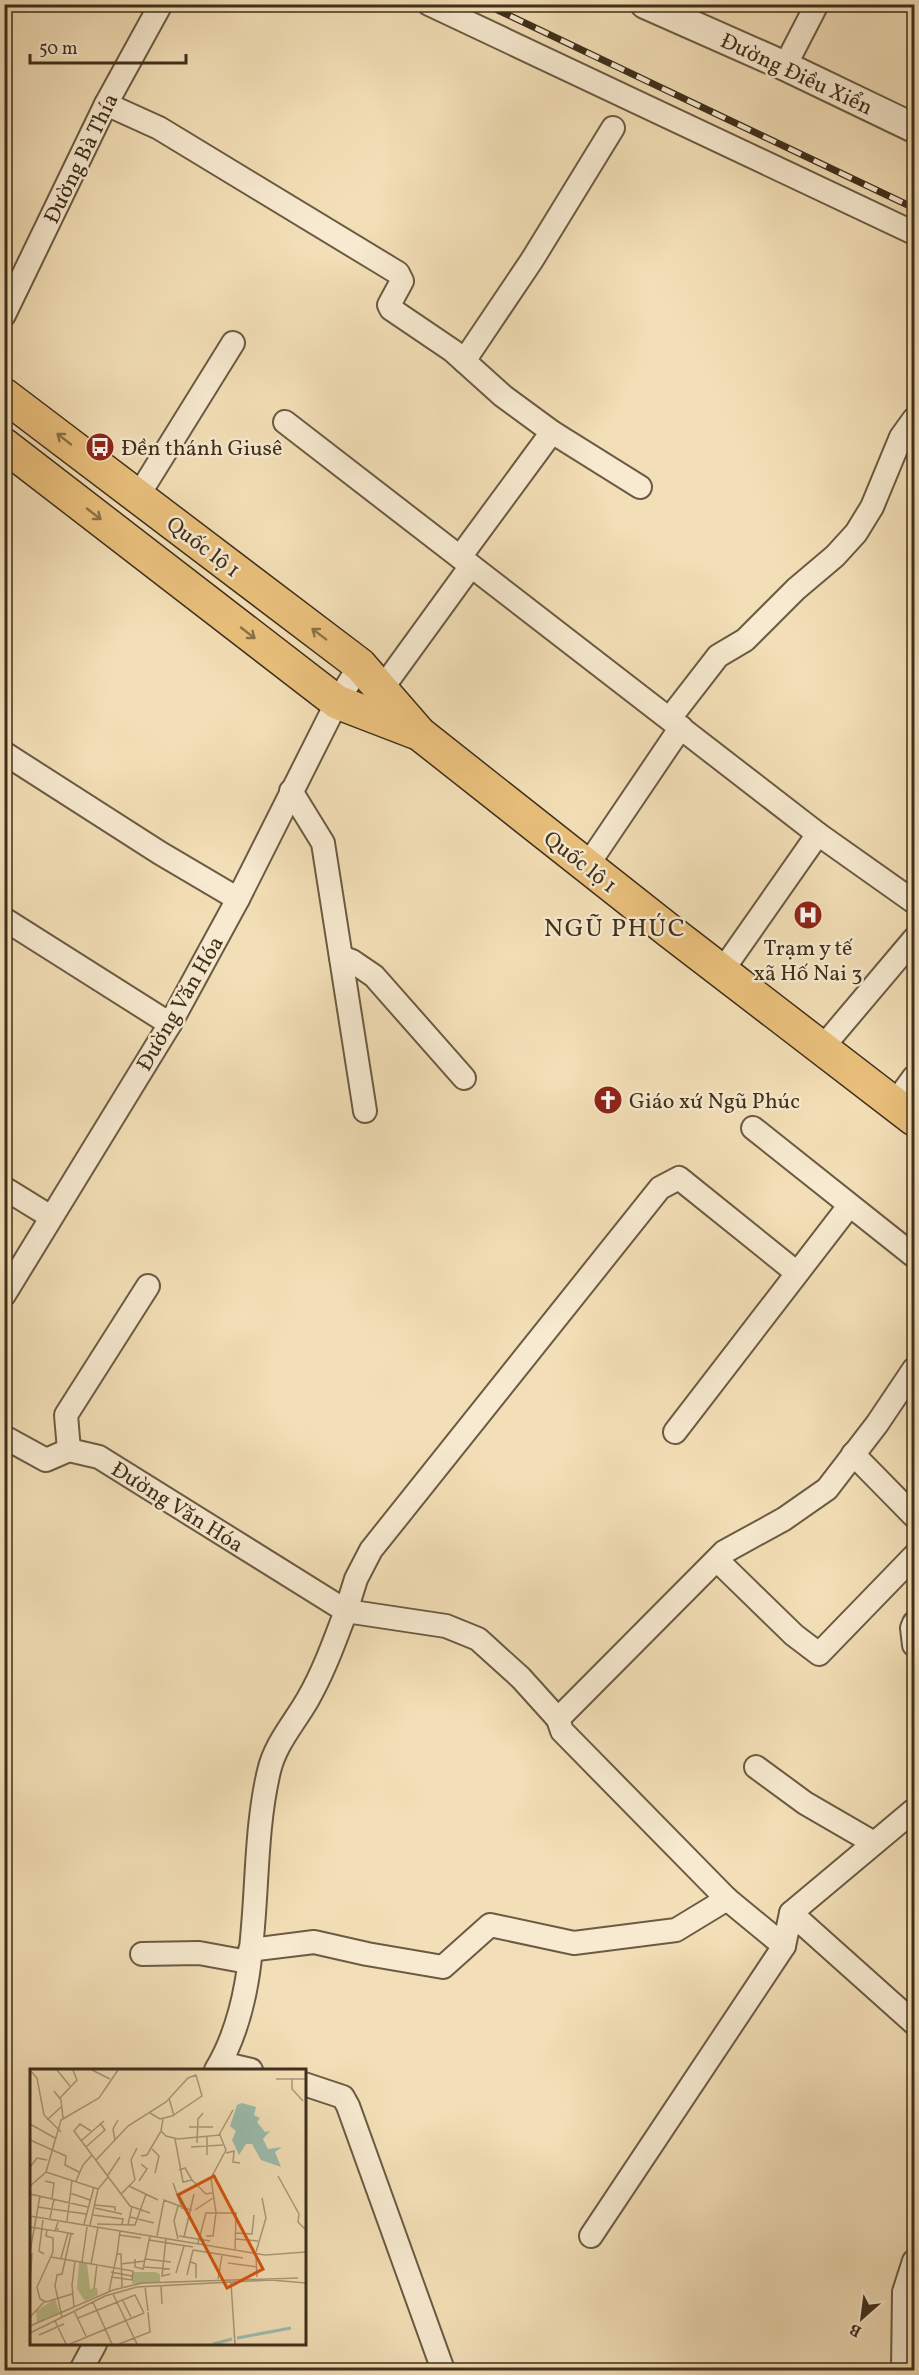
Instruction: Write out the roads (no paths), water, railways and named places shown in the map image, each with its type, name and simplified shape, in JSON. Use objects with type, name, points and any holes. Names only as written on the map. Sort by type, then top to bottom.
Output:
[{"type":"highway","name":"Quốc lộ 1","points":[[4,395],[360,665],[361,701]]},
{"type":"highway","name":"Quốc lộ 1","points":[[4,445],[361,701],[420,734],[905,1111]]},
{"type":"street","name":"Đường Bà Thía","points":[[4,315],[106,104],[161,4]]},
{"type":"street","points":[[429,4],[915,233]]},
{"type":"street","name":"Đường Điều Xiển","points":[[645,4],[915,128]]},
{"type":"street","points":[[784,66],[817,4]]},
{"type":"street","points":[[106,104],[159,128],[398,273],[402,281],[389,304],[392,309],[453,351],[503,396],[552,432],[640,487]]},
{"type":"street","points":[[464,361],[532,260],[613,128]]},
{"type":"street","points":[[138,496],[233,343]]},
{"type":"street","points":[[587,866],[718,656],[745,640],[796,589],[835,556],[856,533],[872,507],[901,437],[915,419]]},
{"type":"street","points":[[285,422],[818,834],[915,902]]},
{"type":"street","name":"Đường Văn Hóa","points":[[4,1295],[170,1024],[238,899],[291,791],[465,562],[552,432]]},
{"type":"street","points":[[4,753],[160,853],[238,899]]},
{"type":"street","points":[[291,791],[323,843],[365,1111]]},
{"type":"street","points":[[722,971],[818,834]]},
{"type":"street","points":[[4,919],[170,1024]]},
{"type":"street","points":[[822,1048],[915,939]]},
{"type":"street","points":[[341,957],[352,961],[374,976],[464,1078]]},
{"type":"street","points":[[905,1111],[915,1077]]},
{"type":"street","points":[[753,1128],[915,1256]]},
{"type":"street","points":[[240,2069],[219,2067],[242,2009],[249,1956],[256,1857],[269,1769],[282,1740],[309,1698],[329,1655],[356,1579],[371,1550],[660,1188],[679,1178],[797,1273]]},
{"type":"street","points":[[4,1188],[51,1217]]},
{"type":"street","points":[[675,1432],[849,1206]]},
{"type":"street","points":[[69,1450],[66,1415],[148,1286]]},
{"type":"street","points":[[558,1719],[724,1552],[784,1519],[827,1489],[915,1369]]},
{"type":"street","name":"Đường Văn Hóa","points":[[4,1437],[45,1460],[69,1450],[99,1457],[346,1611]]},
{"type":"street","points":[[853,1454],[915,1516]]},
{"type":"street","points":[[717,1560],[794,1635],[819,1654],[911,1568]]},
{"type":"street","points":[[346,1611],[446,1626],[478,1639],[520,1678],[558,1719],[562,1731],[727,1899],[784,1946]]},
{"type":"street","points":[[915,1623],[912,1628],[915,1645]]},
{"type":"street","points":[[756,1767],[805,1803],[874,1843]]},
{"type":"street","points":[[591,2236],[784,1946],[791,1913],[874,1843],[912,1816]]},
{"type":"street","points":[[142,1954],[199,1953],[249,1956],[314,1942],[443,1967],[490,1926],[574,1943],[676,1930],[727,1899]]},
{"type":"street","points":[[791,1913],[915,2023]]},
{"type":"street","points":[[306,2085],[343,2097],[348,2106],[443,2370]]},
{"type":"street","points":[[903,2370],[904,2292],[915,2261]]},
{"type":"street","points":[[81,2370],[94,2345]]},
{"type":"railway","points":[[485,4],[914,208]]},
{"type":"place","name":"Đền thánh Giusê","points":[[100,447]]},
{"type":"place","name":"Trạm y tế xã Hố Nai 3","points":[[808,915]]},
{"type":"place","name":"Giáo xứ Ngũ Phúc","points":[[608,1100]]},
{"type":"district","name":"NGŨ PHÚC","points":[[615,927]]}]
